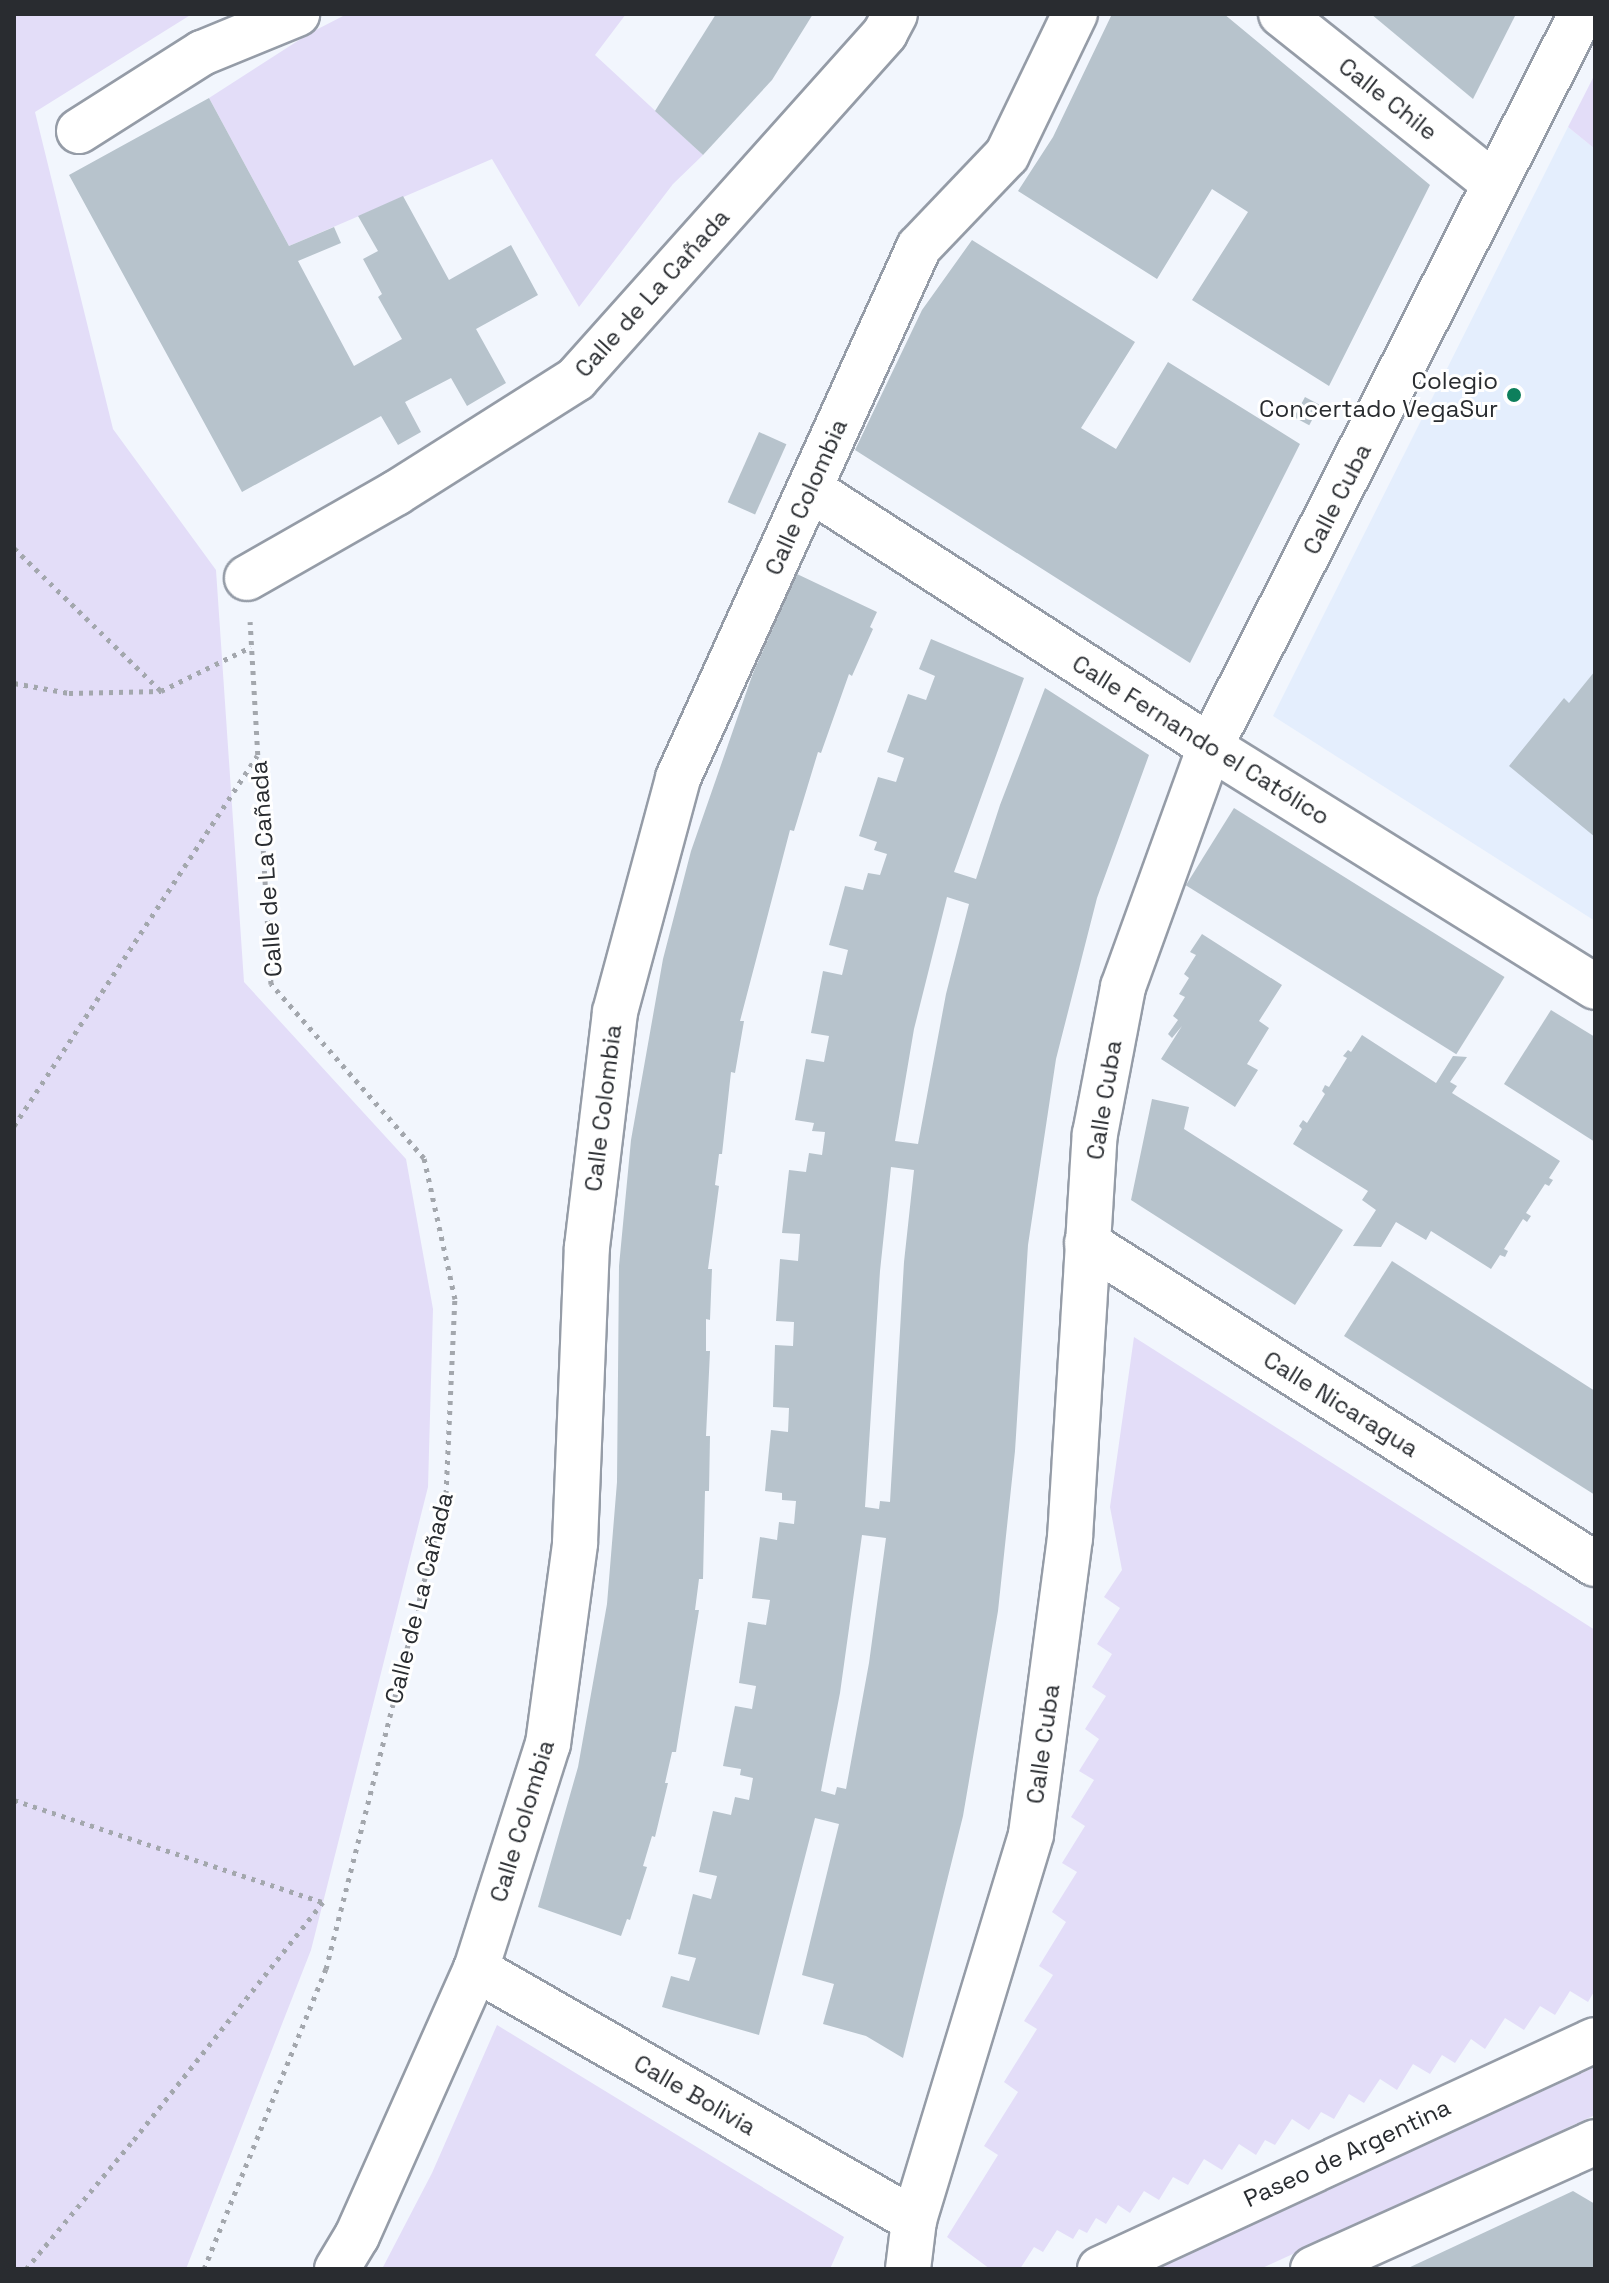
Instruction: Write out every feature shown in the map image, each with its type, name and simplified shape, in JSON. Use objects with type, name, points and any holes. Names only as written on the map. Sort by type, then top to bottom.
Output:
[{"type":"street","points":[[79,131],[202,53],[297,14]]},
{"type":"street","name":"Calle de La Cañada","points":[[247,578],[396,493],[576,379],[885,33],[895,14]]},
{"type":"street","name":"Calle Colombia","points":[[337,2269],[357,2236],[476,1969],[548,1744],[575,1543],[587,1247],[615,1012],[678,778],[919,247],[1007,155],[1075,14]]},
{"type":"street","name":"Calle Chile","points":[[1281,14],[1495,184]]},
{"type":"street","name":"Calle Cuba","points":[[908,2269],[914,2220],[1031,1834],[1070,1538],[1095,1134],[1123,987],[1210,747],[1581,14]]},
{"type":"street","name":"Calle Fernando el Católico","points":[[810,489],[1210,747],[1595,987]]},
{"type":"street","name":"Calle Nicaragua","points":[[1087,1243],[1595,1564]]},
{"type":"street","name":"Calle Bolivia","points":[[476,1969],[914,2220]]},
{"type":"street","name":"Paseo de Argentina","points":[[1100,2269],[1595,2040]]},
{"type":"street","points":[[1313,2269],[1595,2142]]},
{"type":"path","points":[[14,548],[161,691]]},
{"type":"path","name":"Calle de La Cañada","points":[[204,2269],[330,1954],[446,1494],[455,1299],[424,1158],[271,984],[247,578]]},
{"type":"path","points":[[14,683],[69,693],[161,691],[251,647]]},
{"type":"path","points":[[14,1126],[258,756]]},
{"type":"path","points":[[14,1800],[323,1902],[26,2269]]},
{"type":"shaded area","points":[[14,14],[192,14],[35,112],[113,429],[216,570],[244,982],[406,1159],[433,1309],[428,1487],[311,1950],[186,2269],[14,2269]]},
{"type":"shaded area","points":[[347,14],[626,14],[595,55],[703,155],[673,184],[579,307],[492,159],[289,246],[209,98],[310,33]]},
{"type":"shaded area","points":[[1595,74],[1595,149],[1568,127]]},
{"type":"shaded area","name":"Colegio Concertado VegaSur","points":[[1568,127],[1595,149],[1595,921],[1273,716]]},
{"type":"shaded area","points":[[1134,1337],[1595,1630],[1595,1990],[1588,2002],[1570,1991],[1555,2015],[1540,2006],[1524,2030],[1505,2018],[1485,2049],[1471,2039],[1455,2063],[1442,2055],[1430,2074],[1413,2064],[1397,2090],[1380,2079],[1364,2103],[1349,2094],[1334,2119],[1321,2112],[1309,2130],[1292,2119],[1275,2145],[1265,2140],[1256,2155],[1239,2144],[1222,2170],[1204,2159],[1188,2185],[1173,2177],[1159,2200],[1144,2191],[1130,2213],[1118,2205],[1106,2224],[1096,2218],[1087,2233],[1079,2229],[1073,2239],[1057,2230],[1043,2252],[1034,2247],[1020,2269],[990,2269],[947,2237],[998,2155],[984,2146],[1018,2092],[1004,2082],[1037,2029],[1024,2021],[1053,1975],[1039,1966],[1066,1922],[1052,1912],[1077,1872],[1062,1863],[1085,1826],[1071,1817],[1094,1780],[1079,1771],[1099,1739],[1085,1729],[1106,1696],[1092,1687],[1112,1654],[1097,1644],[1120,1608],[1104,1597],[1122,1570],[1110,1507]]},
{"type":"shaded area","points":[[497,2025],[844,2237],[830,2269],[382,2269],[432,2173]]},
{"type":"shaded area","points":[[1595,2067],[1595,2115],[1260,2269],[1156,2269]]},
{"type":"building","points":[[716,14],[813,14],[772,80],[703,155],[655,111]]},
{"type":"building","points":[[1112,14],[1224,14],[1430,185],[1329,386],[1192,300],[1248,212],[1212,189],[1157,279],[1018,191],[1053,137]]},
{"type":"building","points":[[1371,14],[1516,14],[1473,99]]},
{"type":"building","points":[[209,98],[289,246],[334,227],[341,243],[298,261],[354,366],[402,339],[378,297],[382,294],[363,259],[378,251],[358,216],[403,196],[449,280],[511,245],[538,295],[476,329],[506,383],[467,406],[451,378],[405,402],[421,432],[398,445],[381,416],[242,492],[69,175]]},
{"type":"building","points":[[972,240],[1135,342],[1081,428],[1116,449],[1168,362],[1300,444],[1190,663],[855,450],[922,310]]},
{"type":"building","points":[[1305,397],[1320,405],[1309,425],[1294,417]]},
{"type":"building","points":[[759,432],[786,444],[755,515],[728,502]]},
{"type":"building","points":[[797,574],[877,612],[870,627],[873,629],[852,676],[849,674],[821,753],[818,752],[794,831],[790,830],[740,1021],[744,1021],[735,1073],[731,1072],[722,1154],[719,1154],[715,1185],[719,1186],[708,1269],[712,1269],[710,1320],[706,1319],[706,1351],[710,1351],[706,1436],[710,1436],[709,1491],[705,1491],[703,1579],[699,1579],[695,1610],[699,1610],[676,1752],[672,1752],[655,1837],[652,1836],[643,1866],[647,1867],[630,1920],[627,1919],[621,1936],[538,1907],[578,1767],[607,1604],[617,1482],[619,1266],[631,1140],[663,959],[691,851],[753,673]]},
{"type":"building","points":[[931,639],[1024,678],[954,872],[976,879],[1000,805],[1045,688],[1149,755],[1097,898],[1056,1059],[1028,1245],[1015,1451],[998,1611],[963,1816],[903,2058],[866,2036],[823,2024],[834,1984],[802,1975],[839,1824],[815,1818],[759,2035],[662,2007],[671,1976],[689,1981],[696,1958],[678,1954],[693,1894],[711,1899],[717,1876],[699,1872],[713,1811],[731,1815],[735,1797],[749,1800],[753,1778],[740,1775],[741,1769],[723,1766],[735,1706],[752,1709],[756,1686],[739,1683],[748,1622],[766,1625],[770,1600],[752,1598],[760,1537],[777,1540],[779,1522],[794,1524],[796,1501],[782,1500],[782,1493],[765,1491],[771,1430],[788,1432],[789,1408],[773,1407],[775,1345],[793,1346],[794,1322],[776,1321],[780,1259],[798,1261],[800,1234],[782,1233],[789,1170],[806,1172],[809,1153],[822,1155],[825,1132],[812,1131],[814,1123],[795,1120],[806,1059],[824,1062],[829,1036],[811,1033],[823,971],[842,975],[848,950],[829,945],[845,886],[863,890],[868,873],[880,875],[887,854],[874,850],[877,842],[859,836],[878,777],[896,782],[904,758],[887,752],[908,694],[926,700],[935,676],[919,669]],"holes":[[[947,897],[969,904],[946,994],[918,1144],[895,1141],[914,1029]],[[891,1167],[914,1170],[904,1262],[890,1502],[880,1501],[879,1509],[865,1507],[880,1271]],[[862,1535],[886,1538],[869,1663],[846,1789],[837,1787],[835,1795],[821,1791],[840,1693]]]},
{"type":"building","points":[[1595,671],[1595,837],[1509,766],[1564,698],[1569,703]]},
{"type":"building","points":[[1234,808],[1505,977],[1456,1054],[1186,885]]},
{"type":"building","points":[[1202,934],[1282,985],[1259,1021],[1269,1028],[1247,1064],[1258,1070],[1235,1107],[1161,1059],[1182,1026],[1172,1038],[1168,1034],[1178,1020],[1173,1016],[1185,997],[1179,994],[1189,978],[1184,974],[1196,955],[1190,952]]},
{"type":"building","points":[[1551,1010],[1595,1037],[1595,1142],[1504,1084]]},
{"type":"building","points":[[1362,1035],[1436,1083],[1453,1056],[1467,1057],[1450,1082],[1457,1086],[1452,1093],[1560,1161],[1549,1178],[1553,1180],[1549,1186],[1545,1184],[1526,1213],[1531,1216],[1527,1222],[1523,1219],[1504,1249],[1508,1251],[1505,1257],[1500,1255],[1491,1269],[1431,1231],[1426,1240],[1396,1222],[1381,1247],[1353,1246],[1376,1210],[1362,1200],[1368,1191],[1293,1144],[1302,1129],[1299,1126],[1303,1120],[1307,1123],[1325,1094],[1322,1091],[1325,1085],[1329,1087],[1347,1058],[1343,1056],[1348,1050],[1351,1052]]},
{"type":"building","points":[[1152,1099],[1189,1107],[1184,1129],[1343,1230],[1295,1305],[1131,1200]]},
{"type":"building","points":[[1392,1261],[1595,1391],[1595,1495],[1344,1336]]},
{"type":"building","points":[[1573,2191],[1595,2204],[1595,2269],[1406,2269]]},
{"type":"place","name":"Colegio Concertado VegaSur","points":[[1514,395]]}]
